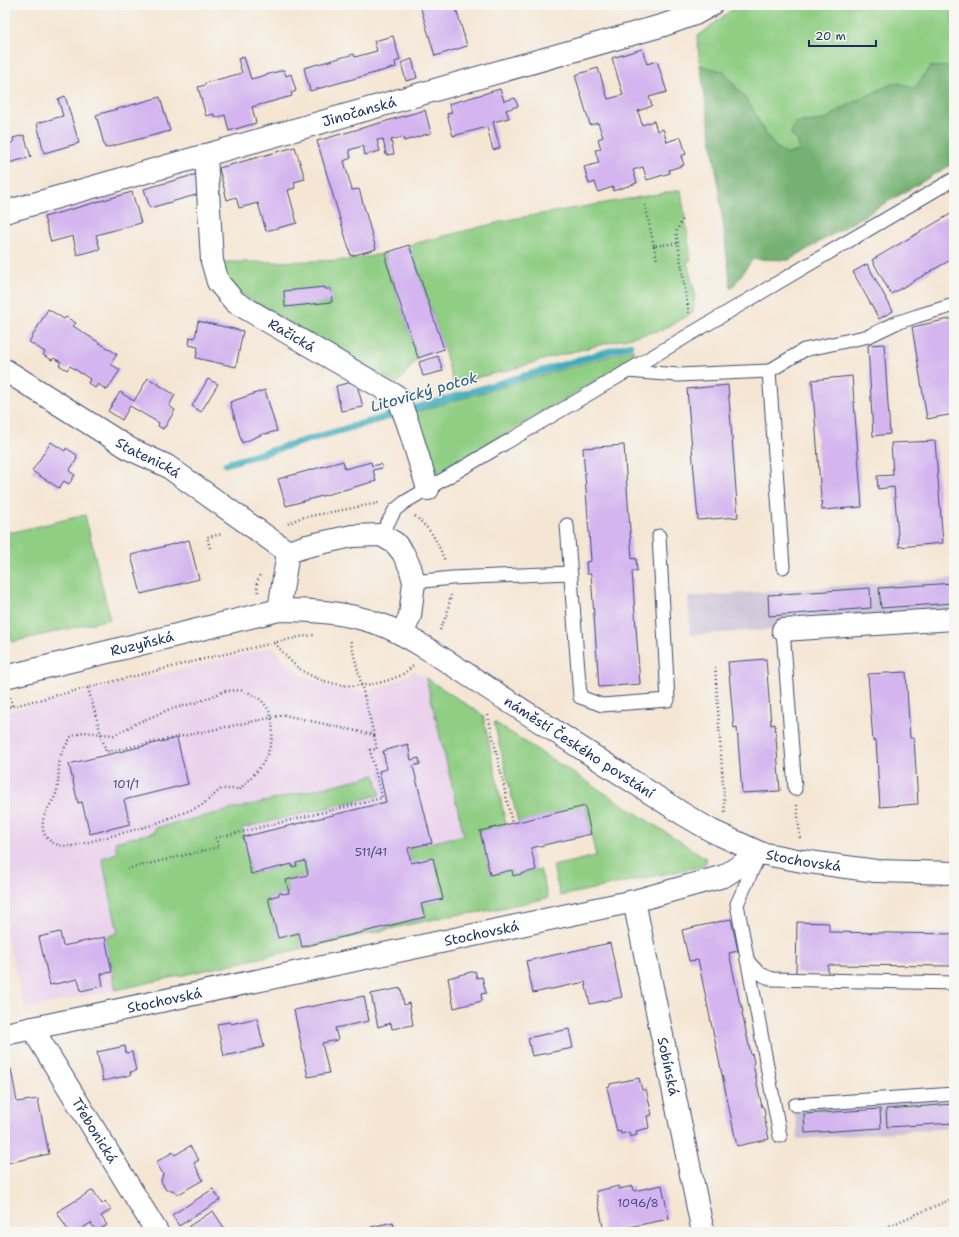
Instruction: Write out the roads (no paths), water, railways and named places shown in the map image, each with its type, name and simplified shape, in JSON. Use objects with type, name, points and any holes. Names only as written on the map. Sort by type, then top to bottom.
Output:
[{"type":"street","name":"Jinočanská","points":[[5,212],[664,25],[695,14],[711,5]]},
{"type":"street","name":"Račická","points":[[206,155],[212,262],[218,282],[236,302],[398,397],[428,489]]},
{"type":"street","name":"Statenická","points":[[5,370],[130,449],[167,466],[288,552]]},
{"type":"street","points":[[278,610],[288,552],[307,546],[352,536],[381,535],[395,543],[403,553],[410,568],[414,582],[410,616],[402,634]]},
{"type":"street","name":"náměstí Českého povstání","points":[[278,610],[308,610],[347,615],[377,623],[402,634],[431,651],[683,814],[712,831],[760,853]]},
{"type":"street","name":"Ruzyňská","points":[[7,686],[278,610]]},
{"type":"street","points":[[783,630],[954,619]]},
{"type":"street","name":"Stochovská","points":[[5,1034],[634,902],[724,876],[760,853],[802,861],[876,871],[954,873]]},
{"type":"street","name":"Sobínská","points":[[634,902],[703,1232]]},
{"type":"street","name":"Třebonická","points":[[32,1028],[158,1232]]},
{"type":"lane","points":[[381,535],[395,510],[405,502],[954,179]]},
{"type":"lane","points":[[627,371],[678,375],[769,372],[804,350],[869,336],[896,323],[954,305]]},
{"type":"lane","points":[[769,372],[783,567]]},
{"type":"lane","points":[[567,524],[580,697],[602,705],[668,700],[659,536]]},
{"type":"lane","points":[[414,582],[452,578],[570,573]]},
{"type":"lane","points":[[783,630],[795,789]]},
{"type":"lane","points":[[760,853],[737,904],[780,1136]]},
{"type":"lane","points":[[747,960],[755,971],[764,977],[773,979],[954,983]]},
{"type":"lane","points":[[795,1105],[954,1094]]},
{"type":"waterway","name":"Litovický potok","points":[[226,464],[630,345]]}]
